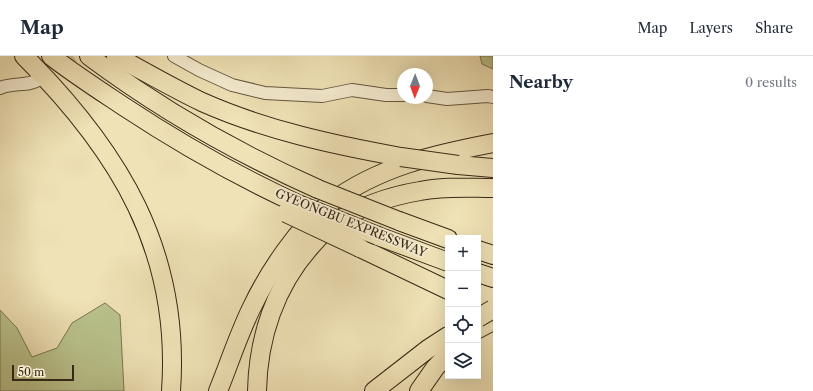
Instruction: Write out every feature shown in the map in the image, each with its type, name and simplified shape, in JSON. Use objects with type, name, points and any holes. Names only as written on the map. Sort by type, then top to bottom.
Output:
[{"type":"highway","points":[[24,56],[72,107],[107,153],[130,192],[149,232],[161,270],[169,313],[172,352],[171,391]]},
{"type":"highway","points":[[51,56],[98,90],[234,182],[292,208],[360,248],[445,289]]},
{"type":"highway","name":"GYEONGBU EXPRESSWAY","points":[[89,56],[148,97],[208,134],[267,166],[318,189],[445,238]]},
{"type":"highway","points":[[116,56],[167,85],[203,102],[244,118],[328,143],[401,157],[493,168]]},
{"type":"highway","points":[[218,391],[239,335],[263,286],[278,262],[294,241],[328,204],[345,192],[391,169],[452,150],[493,143]]},
{"type":"highway","points":[[257,391],[260,355],[276,300],[293,268],[318,237],[334,224],[352,214],[373,204],[401,195],[421,190],[441,188],[493,188]]},
{"type":"highway","name":"GYEONGBU EXPRESSWAY","points":[[292,208],[378,236],[445,261]]},
{"type":"highway","points":[[481,251],[493,255]]},
{"type":"highway","points":[[481,274],[493,278]]},
{"type":"highway","points":[[481,305],[493,310]]},
{"type":"highway","points":[[481,316],[493,310]]},
{"type":"highway","points":[[481,327],[493,321]]},
{"type":"highway","points":[[374,391],[428,349],[445,338]]},
{"type":"highway","points":[[388,391],[430,359],[445,350]]},
{"type":"highway","points":[[419,391],[435,368],[445,357]]},
{"type":"lane","points":[[174,56],[199,70],[232,85],[265,93],[322,96],[352,90],[386,95],[397,95]]},
{"type":"lane","points":[[0,88],[15,83],[33,84],[40,79]]},
{"type":"lane","points":[[433,97],[447,99],[488,96],[493,98]]},
{"type":"green space","points":[[480,56],[493,56],[493,69],[482,64]]},
{"type":"green space","points":[[105,303],[120,315],[124,391],[0,391],[0,310],[17,328],[32,357],[57,348],[72,323]]},
{"type":"tunnel","points":[[40,79],[73,56]]}]
